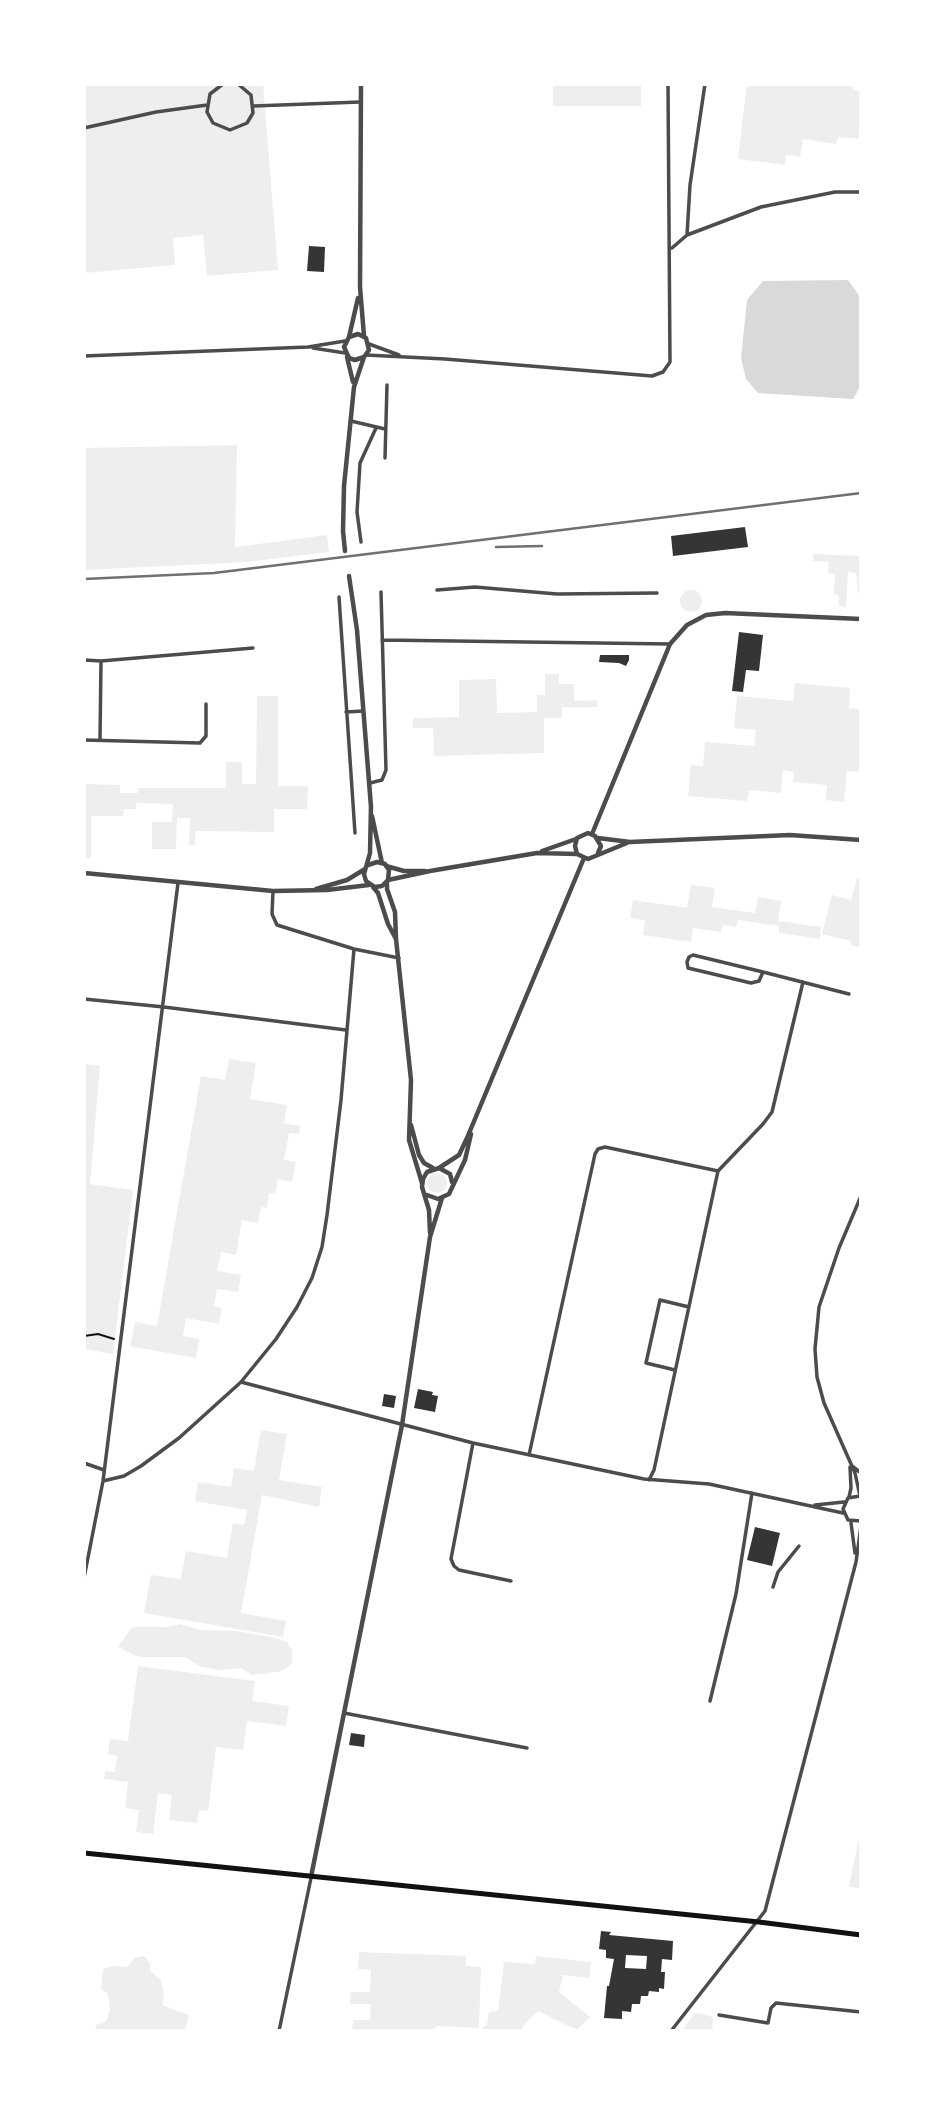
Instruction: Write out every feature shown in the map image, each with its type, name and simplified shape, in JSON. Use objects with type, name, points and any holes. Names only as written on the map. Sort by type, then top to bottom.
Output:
[{"type":"main road","points":[[84,1853],[758,1922],[861,1935]]},
{"type":"street","points":[[223,84],[210,94],[207,112],[213,122],[230,130],[247,123],[254,106],[251,95],[238,84]]},
{"type":"street","points":[[361,84],[360,287],[364,336],[369,344],[407,357]]},
{"type":"street","points":[[307,347],[346,354],[355,360],[365,356],[407,357],[652,376],[667,368],[670,362],[671,250],[668,84]]},
{"type":"street","points":[[687,235],[690,185],[705,84]]},
{"type":"street","points":[[254,106],[362,102]]},
{"type":"street","points":[[84,128],[156,112],[207,106]]},
{"type":"street","points":[[671,250],[687,235],[761,207],[835,192],[861,192]]},
{"type":"street","points":[[354,387],[346,354],[360,287]]},
{"type":"street","points":[[84,356],[307,347],[347,339],[355,334],[364,336]]},
{"type":"street","points":[[345,551],[342,512],[354,387],[369,344]]},
{"type":"street","points":[[385,458],[387,385]]},
{"type":"street","points":[[351,421],[385,429]]},
{"type":"street","points":[[361,541],[357,512],[360,463],[376,428]]},
{"type":"street","points":[[349,576],[357,630],[370,806],[377,844],[389,873],[387,889],[395,912],[411,1080],[410,1148],[426,1194],[430,1237]]},
{"type":"street","points":[[437,590],[475,587],[557,594],[657,593]]},
{"type":"street","points":[[368,783],[382,780],[386,770],[381,592]]},
{"type":"street","points":[[339,597],[355,833]]},
{"type":"street","points":[[592,834],[670,644],[687,625],[706,615],[751,614],[861,619]]},
{"type":"street","points":[[382,640],[670,644]]},
{"type":"street","points":[[84,660],[101,662],[253,648]]},
{"type":"street","points":[[100,740],[101,662]]},
{"type":"street","points":[[84,740],[200,743],[206,736],[206,704]]},
{"type":"street","points":[[346,712],[363,711]]},
{"type":"street","points":[[370,806],[367,867],[364,877],[378,893],[396,939]]},
{"type":"street","points":[[537,853],[584,834],[630,842],[790,835],[861,840]]},
{"type":"street","points":[[577,838],[575,846],[584,858],[592,858],[598,853],[630,842]]},
{"type":"street","points":[[598,838],[601,846],[598,853]]},
{"type":"street","points":[[84,873],[273,891],[327,890],[382,886],[387,881],[430,871],[537,853],[578,853]]},
{"type":"street","points":[[422,1183],[424,1175],[450,1163],[459,1155],[584,858]]},
{"type":"street","points":[[312,890],[347,880],[375,862],[404,871],[430,871]]},
{"type":"street","points":[[84,1578],[103,1482],[177,883]]},
{"type":"street","points":[[273,891],[272,914],[277,925],[354,949],[399,958]]},
{"type":"street","points":[[103,1482],[124,1476],[141,1466],[178,1438],[241,1382],[276,1339],[312,1278],[322,1247],[341,1100],[354,949]]},
{"type":"street","points":[[763,972],[759,981],[751,983],[688,968],[687,962],[693,955],[763,972],[849,994]]},
{"type":"street","points":[[649,1480],[654,1470],[718,1171],[772,1112],[803,982]]},
{"type":"street","points":[[84,999],[163,1006],[347,1030]]},
{"type":"street","points":[[279,2031],[402,1425],[430,1237],[442,1198],[451,1190],[450,1174],[424,1163],[419,1155],[410,1120]]},
{"type":"street","points":[[452,1182],[466,1160],[471,1130]]},
{"type":"street","points":[[529,1455],[598,1149],[605,1147],[718,1171]]},
{"type":"street","points":[[426,1194],[433,1198],[442,1198]]},
{"type":"street","points":[[849,1497],[860,1496],[858,1482],[824,1403],[817,1377],[816,1330],[826,1285],[861,1196]]},
{"type":"street","points":[[675,1370],[646,1363],[660,1300],[689,1307]]},
{"type":"street","points":[[241,1382],[472,1443],[649,1480],[709,1484],[844,1513]]},
{"type":"street","points":[[472,1443],[451,1559],[459,1570],[511,1581]]},
{"type":"street","points":[[84,1463],[104,1470]]},
{"type":"street","points":[[850,1464],[861,1473]]},
{"type":"street","points":[[850,1464],[851,1488],[844,1513],[853,1526],[856,1562]]},
{"type":"street","points":[[710,1700],[736,1594],[752,1493]]},
{"type":"street","points":[[806,1506],[845,1502]]},
{"type":"street","points":[[671,2031],[765,1911],[856,1562],[861,1524],[850,1521]]},
{"type":"street","points":[[773,1587],[779,1572],[799,1546]]},
{"type":"street","points":[[344,1713],[527,1748]]},
{"type":"street","points":[[719,2015],[768,2023],[771,2008],[776,2003],[861,2012]]},
{"type":"path","points":[[84,1336],[98,1334],[120,1340]]},
{"type":"shaded area","points":[[84,84],[263,84],[278,270],[207,276],[203,235],[173,238],[175,265],[84,273]]},
{"type":"shaded area","points":[[553,84],[641,84],[641,106],[553,106]]},
{"type":"shaded area","points":[[747,84],[854,84],[853,90],[861,91],[858,139],[838,137],[836,144],[803,139],[800,157],[786,155],[785,165],[738,159]]},
{"type":"shaded area","points":[[848,280],[861,298],[861,385],[853,399],[758,393],[746,379],[741,358],[747,300],[763,281]]},
{"type":"shaded area","points":[[237,445],[235,547],[327,535],[329,552],[247,562],[84,570],[84,448]]},
{"type":"shaded area","points":[[813,554],[861,556],[861,593],[858,593],[856,573],[848,572],[846,607],[839,606],[839,595],[834,594],[835,574],[828,573],[829,562],[813,561]]},
{"type":"shaded area","points":[[691,590],[699,593],[702,601],[699,609],[691,612],[683,609],[680,601],[683,593]]},
{"type":"shaded area","points":[[545,674],[559,674],[559,684],[574,684],[574,701],[597,700],[597,707],[562,707],[562,718],[544,718],[544,753],[434,756],[433,728],[413,728],[413,718],[459,717],[459,680],[496,679],[497,713],[537,712],[537,695],[545,695]]},
{"type":"shaded area","points":[[795,683],[850,688],[849,708],[861,709],[861,772],[847,771],[844,802],[826,800],[827,785],[793,782],[794,772],[783,770],[781,793],[749,790],[747,801],[688,796],[691,765],[703,766],[705,742],[754,746],[756,730],[734,728],[737,696],[793,701]]},
{"type":"shaded area","points":[[257,696],[278,696],[278,786],[308,786],[307,809],[274,809],[274,832],[195,831],[195,845],[189,845],[190,818],[177,818],[176,849],[152,849],[152,822],[172,822],[173,804],[136,803],[136,809],[124,809],[123,816],[91,816],[91,858],[84,858],[84,784],[120,785],[120,793],[138,793],[138,788],[226,788],[226,762],[242,762],[242,784],[256,784]]},
{"type":"shaded area","points":[[857,878],[861,879],[861,948],[851,945],[851,941],[822,934],[832,895],[851,900]]},
{"type":"shaded area","points":[[691,885],[715,888],[712,907],[755,913],[758,897],[781,901],[778,921],[821,927],[820,939],[779,933],[779,926],[738,920],[736,927],[723,925],[721,932],[693,928],[691,942],[643,935],[645,920],[630,918],[633,900],[687,908]]},
{"type":"shaded area","points":[[229,1059],[256,1063],[250,1099],[287,1105],[284,1123],[300,1126],[299,1134],[289,1133],[284,1160],[296,1162],[292,1182],[278,1179],[275,1194],[269,1193],[267,1208],[261,1207],[258,1223],[242,1220],[236,1255],[221,1252],[217,1271],[241,1275],[238,1292],[217,1289],[214,1306],[222,1308],[219,1324],[186,1318],[183,1336],[199,1339],[196,1358],[130,1346],[135,1322],[157,1326],[201,1076],[225,1080]]},
{"type":"shaded area","points":[[84,1064],[100,1066],[90,1184],[133,1190],[113,1354],[84,1349]]},
{"type":"shaded area","points":[[437,1173],[444,1176],[447,1183],[444,1190],[437,1193],[430,1190],[427,1183],[430,1176]]},
{"type":"shaded area","points":[[261,1430],[287,1434],[279,1480],[322,1487],[319,1507],[262,1495],[241,1613],[286,1621],[283,1637],[144,1613],[151,1575],[181,1579],[186,1551],[227,1558],[233,1523],[244,1525],[247,1510],[195,1501],[198,1482],[231,1487],[234,1468],[254,1471]]},
{"type":"shaded area","points":[[180,1624],[200,1630],[237,1631],[276,1638],[287,1642],[292,1650],[292,1663],[282,1671],[252,1675],[241,1668],[220,1670],[201,1667],[185,1657],[139,1657],[118,1647],[132,1627],[166,1627]]},
{"type":"shaded area","points":[[138,1666],[255,1681],[252,1701],[289,1706],[286,1726],[247,1721],[243,1750],[216,1747],[208,1811],[199,1810],[197,1823],[169,1820],[172,1795],[158,1793],[153,1834],[136,1832],[139,1810],[125,1808],[128,1782],[104,1779],[105,1771],[115,1772],[117,1756],[108,1754],[110,1739],[128,1741]]},
{"type":"shaded area","points":[[861,1834],[861,1889],[849,1886]]},
{"type":"shaded area","points":[[359,1952],[466,1956],[466,1966],[481,1967],[479,2028],[436,2026],[435,2031],[352,2031],[353,2020],[370,2020],[371,2004],[350,2004],[351,1992],[370,1992],[371,1970],[358,1969]]},
{"type":"shaded area","points":[[144,1956],[150,1963],[150,1971],[161,1980],[164,1995],[162,2005],[189,2015],[185,2031],[95,2031],[96,2025],[106,2022],[110,2010],[108,1994],[101,1988],[103,1969],[113,1966],[127,1967],[134,1958]]},
{"type":"shaded area","points":[[536,1956],[591,1962],[589,1978],[563,1975],[559,1992],[590,2017],[577,2030],[538,2011],[522,2027],[525,2031],[480,2031],[487,2024],[489,2012],[498,2011],[504,1962],[535,1964]]},
{"type":"shaded area","points":[[694,2014],[712,2017],[712,2031],[682,2031]]},
{"type":"building","points":[[309,246],[325,247],[324,272],[307,271]]},
{"type":"building","points":[[745,527],[748,547],[673,556],[671,536]]},
{"type":"building","points":[[739,632],[763,635],[759,671],[746,670],[743,692],[732,691]]},
{"type":"building","points":[[600,655],[629,655],[629,660],[626,666],[599,662]]},
{"type":"building","points":[[418,1389],[433,1392],[432,1395],[438,1396],[435,1412],[414,1408]]},
{"type":"building","points":[[384,1394],[396,1396],[394,1408],[382,1406]]},
{"type":"building","points":[[755,1527],[780,1533],[772,1566],[747,1560]]},
{"type":"building","points":[[351,1733],[365,1735],[364,1747],[349,1745]]},
{"type":"building","points":[[601,1931],[611,1932],[609,1935],[673,1941],[672,1960],[662,1959],[661,1972],[665,1972],[664,1989],[659,1988],[659,1992],[649,1991],[648,1996],[641,1996],[640,2004],[632,2004],[631,2012],[622,2011],[622,2019],[604,2018],[607,1986],[614,1959],[606,1958],[606,1950],[599,1949]],"holes":[[[626,1955],[647,1956],[646,1969],[625,1968]]]},
{"type":"railway","points":[[84,579],[214,573],[861,493]]},
{"type":"railway","points":[[496,547],[542,546]]}]
